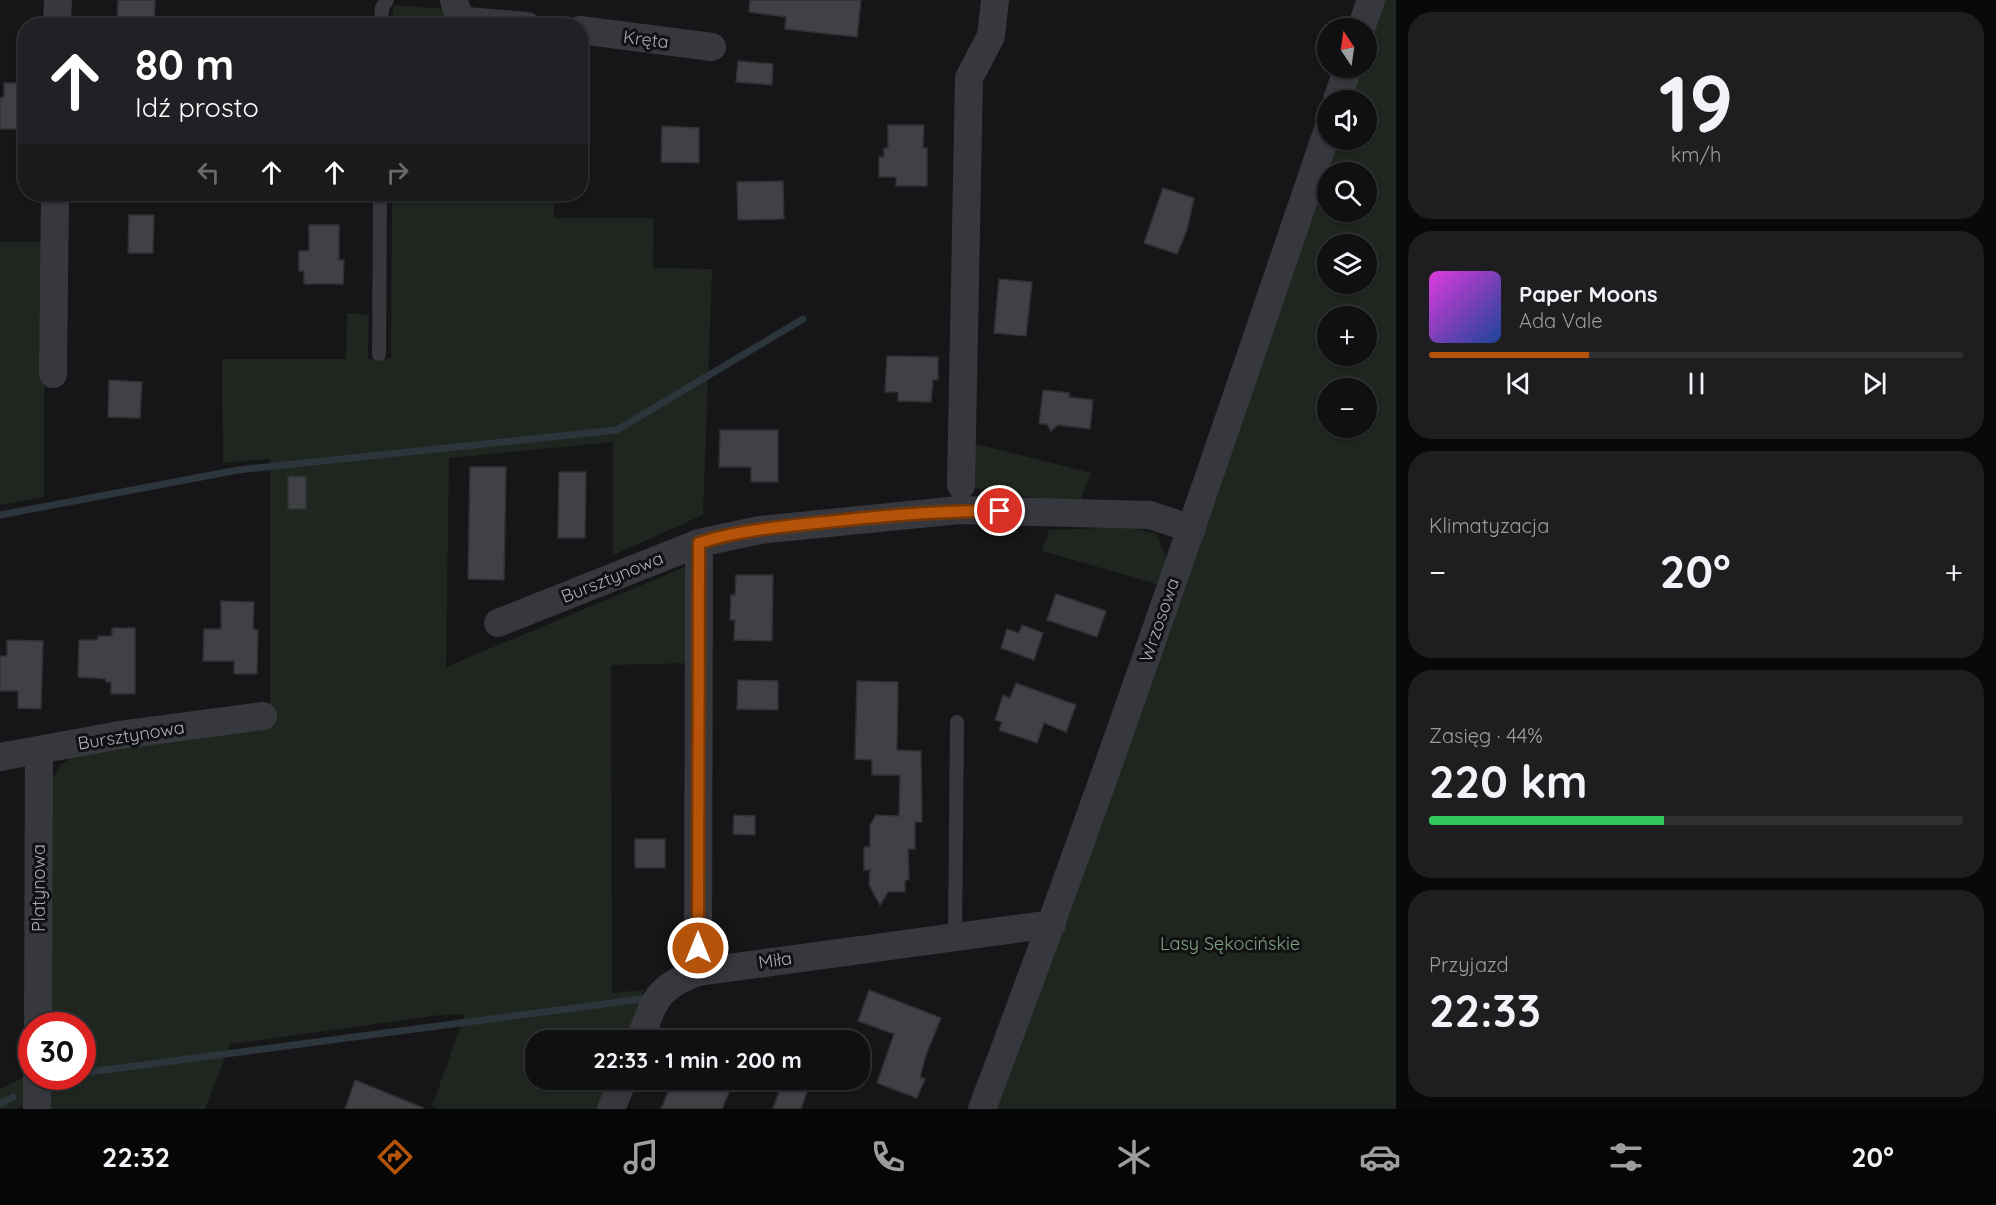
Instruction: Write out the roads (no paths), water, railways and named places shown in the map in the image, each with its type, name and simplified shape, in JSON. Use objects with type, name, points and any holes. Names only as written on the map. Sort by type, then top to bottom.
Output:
[{"type":"street","points":[[57,18],[58,0]]},
{"type":"street","points":[[454,0],[458,15],[462,18]]},
{"type":"street","points":[[961,485],[969,78],[991,36],[994,0]]},
{"type":"street","points":[[1365,18],[1371,0]]},
{"type":"street","name":"Kręta","points":[[588,31],[712,47]]},
{"type":"street","name":"Wrzosowa","points":[[982,1109],[1052,924],[1192,529],[1321,150]]},
{"type":"street","points":[[53,374],[55,201]]},
{"type":"street","name":"Bursztynowa","points":[[498,622],[699,543],[760,530],[959,510],[1150,514],[1192,529]]},
{"type":"street","points":[[698,972],[699,543]]},
{"type":"street","name":"Bursztynowa","points":[[0,757],[120,735],[263,716]]},
{"type":"street","name":"Platynowa","points":[[38,1012],[39,750]]},
{"type":"street","name":"Miła","points":[[644,1030],[657,997],[679,979],[698,972],[1052,924]]},
{"type":"street","points":[[37,1090],[37,1109]]},
{"type":"street","points":[[611,1109],[619,1090]]},
{"type":"lane","points":[[381,18],[382,8],[387,0]]},
{"type":"lane","points":[[379,354],[380,201]]},
{"type":"lane","points":[[955,936],[957,722]]},
{"type":"waterway","points":[[0,515],[238,470],[617,430],[803,319]]},
{"type":"waterway","points":[[96,1071],[642,999]]},
{"type":"waterway","points":[[0,1104],[13,1097]]},
{"type":"park label","name":"Lasy Sękocińskie","points":[[1230,943]]}]
